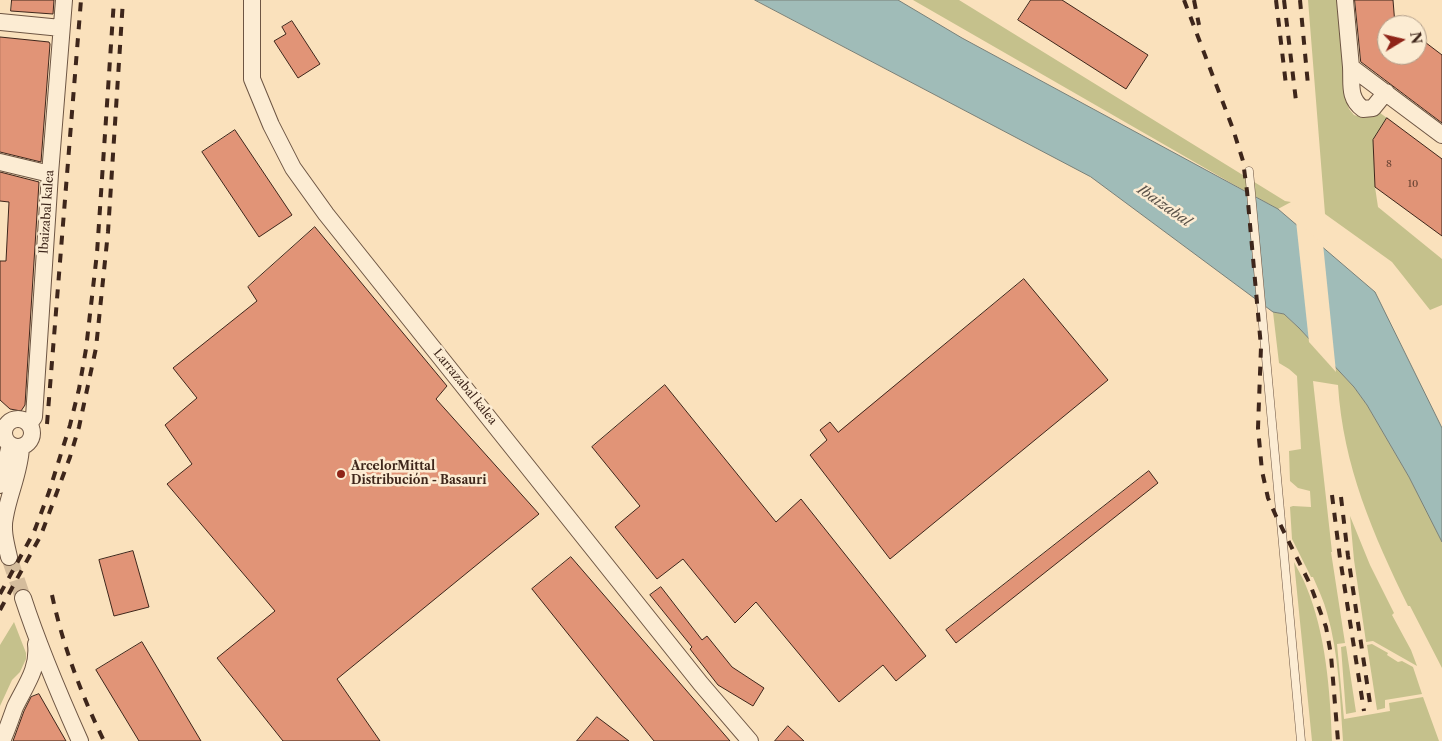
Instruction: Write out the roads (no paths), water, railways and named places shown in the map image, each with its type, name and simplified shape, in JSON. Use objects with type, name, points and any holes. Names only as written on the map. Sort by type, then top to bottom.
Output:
[{"type":"street","name":"Ibaizabal kalea","points":[[15,446],[28,444],[33,432],[29,424],[34,417],[64,0]]},
{"type":"street","name":"Larrazabal kalea","points":[[252,0],[252,79],[271,126],[294,168],[339,229],[701,684],[750,741]]},
{"type":"street","points":[[1345,0],[1352,89],[1355,103],[1363,109],[1374,108],[1386,92]]},
{"type":"street","points":[[0,22],[61,28]]},
{"type":"street","points":[[1351,67],[1442,135]]},
{"type":"street","points":[[0,162],[50,174]]},
{"type":"street","points":[[9,556],[4,530],[5,518],[20,460],[15,446],[7,442],[4,434],[6,426],[4,417],[26,421],[29,424]]},
{"type":"street","points":[[0,485],[15,446]]},
{"type":"street","points":[[23,598],[35,634],[80,741]]},
{"type":"street","points":[[2,741],[15,708],[33,672],[37,652],[35,634]]},
{"type":"street","points":[[26,686],[42,686],[60,696]]},
{"type":"lane","points":[[1249,171],[1301,741]]},
{"type":"water","name":"Ibaizabal","points":[[755,0],[898,0],[962,38],[1278,209],[1375,292],[1442,428],[1442,542],[1409,477],[1367,405],[1354,387],[1284,314],[1273,312],[1091,177]]},
{"type":"tunnel","points":[[9,557],[23,598]]},
{"type":"railway","points":[[47,424],[81,0]]},
{"type":"railway","points":[[0,594],[34,532],[49,492],[79,389],[86,349],[97,253],[114,0]]},
{"type":"railway","points":[[0,610],[41,535],[70,457],[79,427],[96,348],[108,232],[123,0]]},
{"type":"railway","points":[[1184,0],[1233,129],[1243,161],[1261,347],[1258,428],[1262,471],[1268,498],[1310,584],[1326,627],[1331,655],[1338,741]]},
{"type":"railway","points":[[1194,0],[1199,25]]},
{"type":"railway","points":[[1276,0],[1286,85]]},
{"type":"railway","points":[[1284,0],[1296,101]]},
{"type":"railway","points":[[1300,0],[1308,85]]},
{"type":"railway","points":[[1332,495],[1364,711]]},
{"type":"railway","points":[[1341,497],[1371,710]]},
{"type":"railway","points":[[52,595],[73,670],[104,741]]},
{"type":"place","name":"ArcelorMittal Distribución - Basauri","points":[[341,474]]}]
